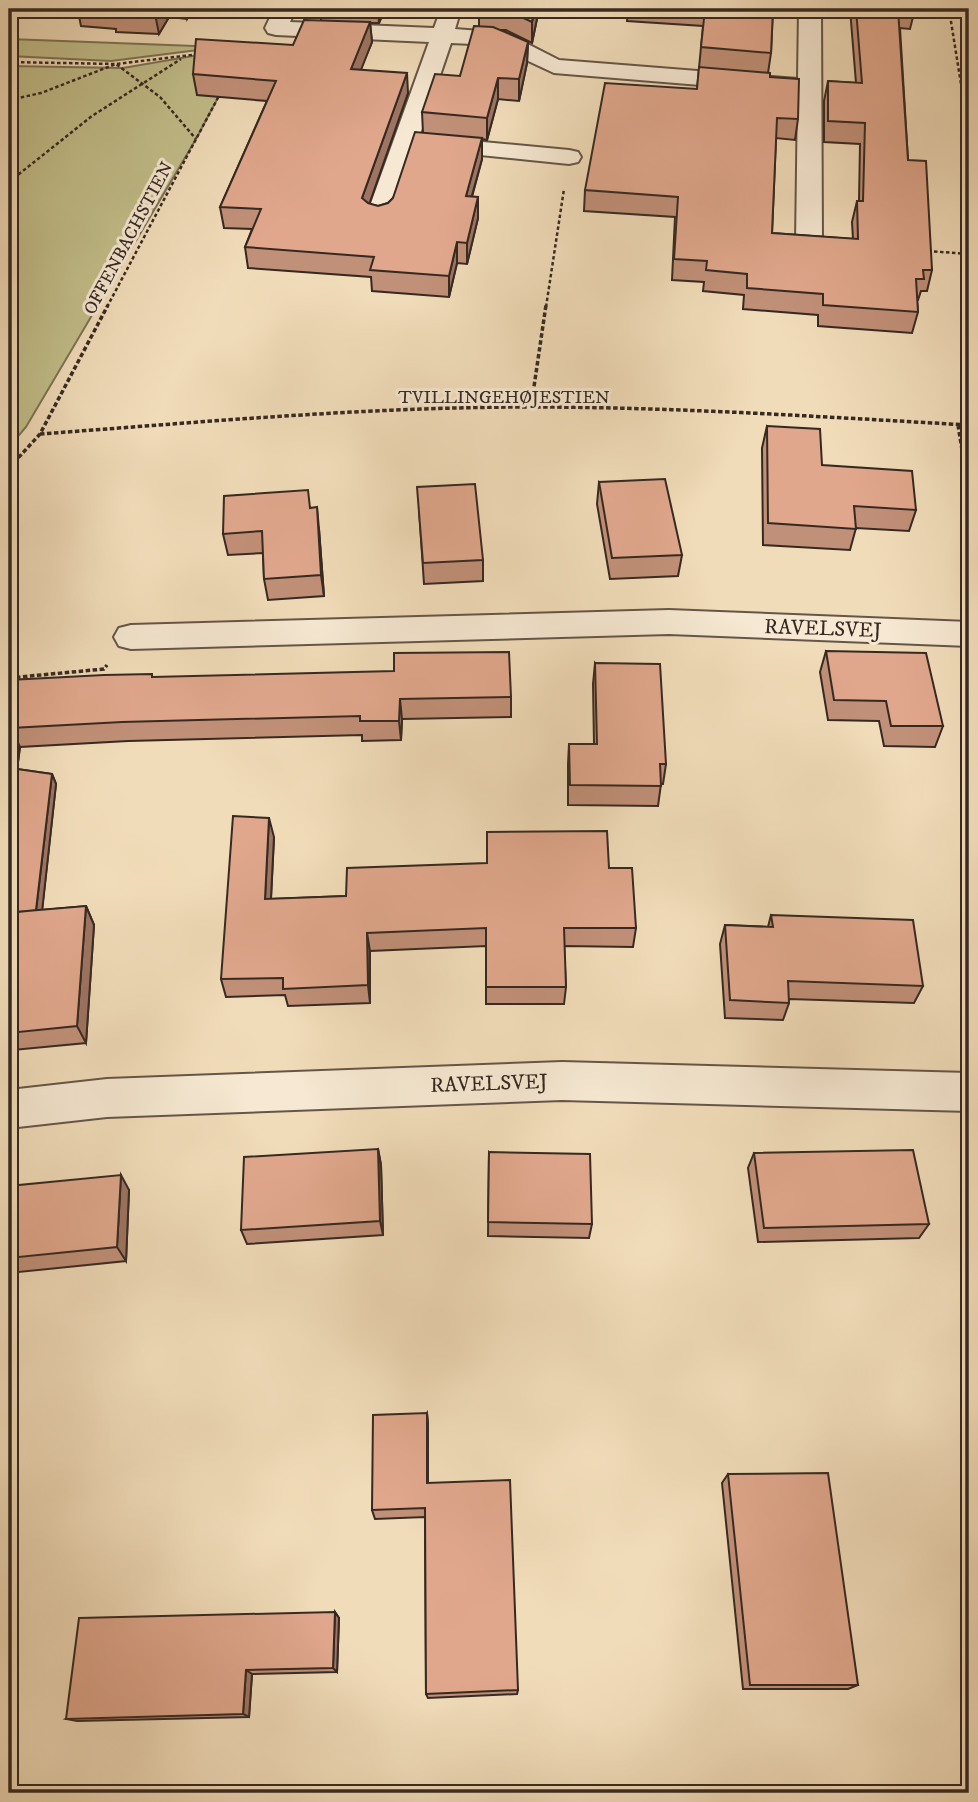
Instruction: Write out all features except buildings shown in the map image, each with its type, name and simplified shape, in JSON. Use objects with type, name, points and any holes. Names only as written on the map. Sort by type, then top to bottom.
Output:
[{"type":"street","points":[[285,9],[276,29],[498,38],[554,66],[809,87]]},
{"type":"street","points":[[379,217],[451,9]]},
{"type":"street","points":[[809,242],[810,9]]},
{"type":"street","points":[[406,142],[569,157]]},
{"type":"street","name":"RAVELSVEJ","points":[[131,637],[668,622],[969,634]]},
{"type":"street","name":"RAVELSVEJ","points":[[9,1108],[107,1098],[562,1081],[969,1092]]},
{"type":"path","points":[[902,9],[950,10],[969,134]]},
{"type":"path","points":[[9,62],[116,64],[209,53]]},
{"type":"path","points":[[9,182],[76,126],[143,80],[185,57]]},
{"type":"path","points":[[116,64],[143,80],[175,110],[196,139]]},
{"type":"path","points":[[9,100],[41,93],[116,64]]},
{"type":"path","name":"OFFENBACHSTIEN","points":[[9,468],[40,434],[226,82]]},
{"type":"path","points":[[531,407],[569,157]]},
{"type":"path","points":[[916,250],[969,254]]},
{"type":"path","name":"TVILLINGEHØJESTIEN","points":[[40,434],[310,413],[531,407],[757,414],[969,425]]},
{"type":"path","points":[[958,424],[969,493]]},
{"type":"path","points":[[9,678],[104,669],[131,637]]},
{"type":"shaded area","points":[[9,39],[222,47],[111,61],[9,56]]},
{"type":"shaded area","points":[[245,47],[196,139],[26,427],[9,447],[9,66],[123,68]]}]
